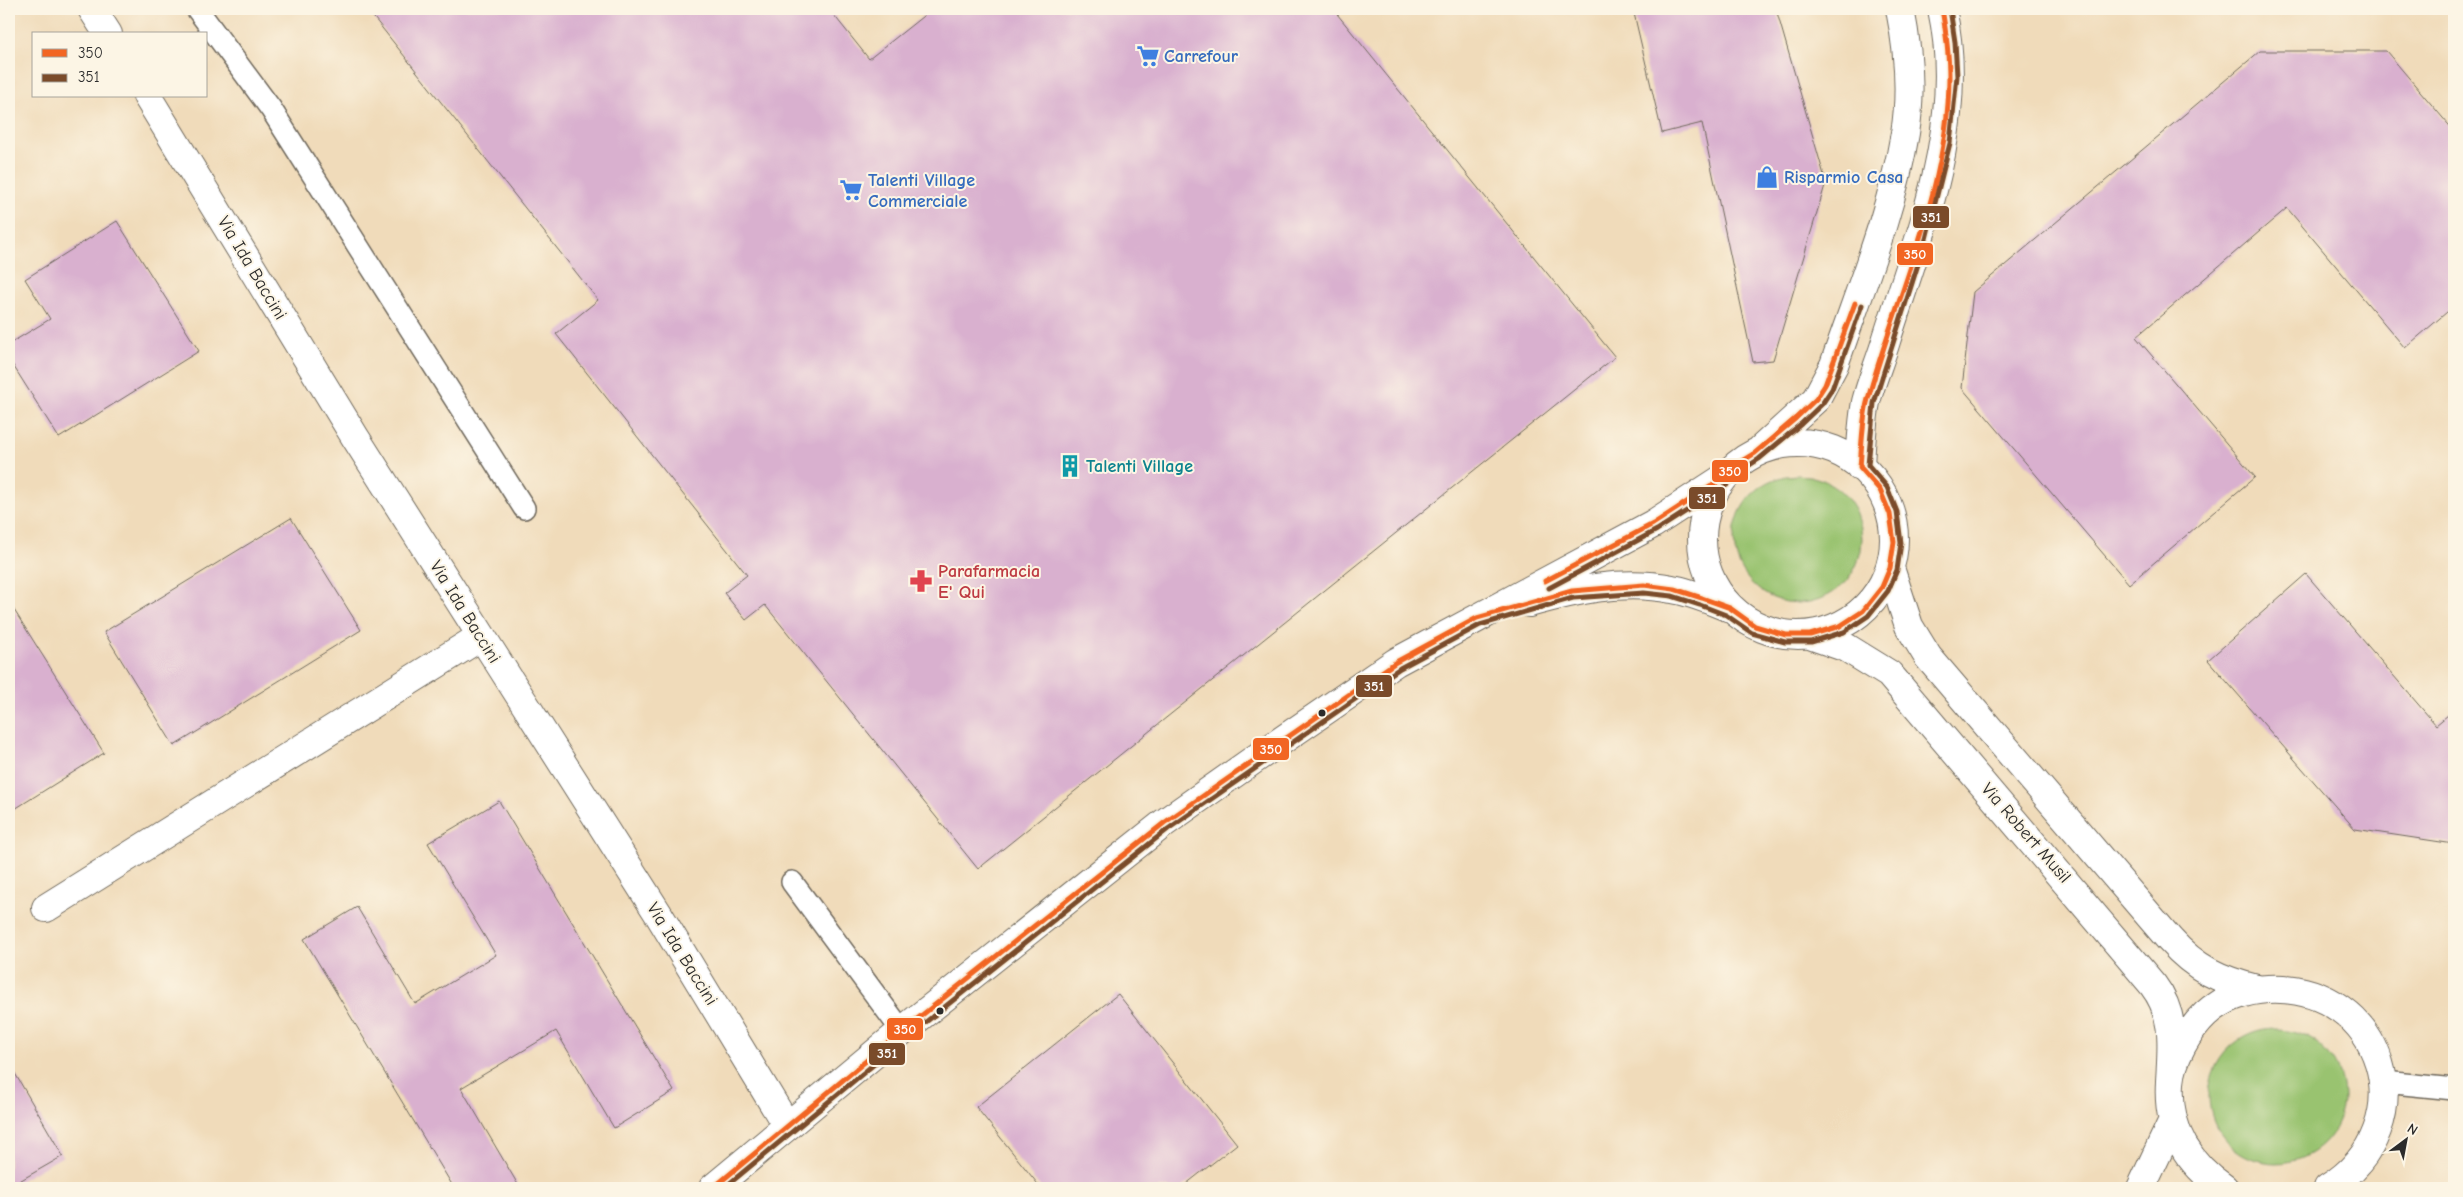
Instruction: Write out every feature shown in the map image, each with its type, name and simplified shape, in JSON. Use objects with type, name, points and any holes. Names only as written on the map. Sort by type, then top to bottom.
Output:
[{"type":"street","points":[[92,9],[107,32]]},
{"type":"street","points":[[713,1188],[902,1031],[1172,817],[1396,662],[1654,524],[1722,479],[1737,464],[1755,453],[1816,399],[1834,365],[1878,234],[1905,132],[1908,69],[1900,9]]},
{"type":"street","points":[[1860,466],[1867,401],[1931,197],[1945,136],[1951,71],[1949,43],[1942,9]]},
{"type":"street","name":"Via Ida Baccini","points":[[148,98],[480,637],[659,915],[787,1126]]},
{"type":"street","points":[[1477,618],[1572,591],[1618,585],[1644,584],[1674,589],[1730,608],[1755,626],[1786,635],[1810,635],[1840,626],[1863,611],[1882,587],[1890,568],[1894,542],[1890,514],[1880,490],[1860,466],[1843,455],[1821,446],[1786,444],[1755,453]]},
{"type":"street","points":[[1722,479],[1707,505],[1702,528],[1702,554],[1710,581],[1730,608]]},
{"type":"street","points":[[1890,568],[1909,626],[1928,657],[2179,950],[2211,975],[2228,982],[2257,989],[2289,988],[2319,997],[2335,1005],[2349,1016],[2366,1036],[2379,1059],[2384,1082],[2380,1121],[2373,1141],[2359,1165],[2328,1188]]},
{"type":"street","name":"Via Robert Musil","points":[[1810,635],[1847,648],[1889,674],[2153,985],[2162,997],[2169,1013],[2172,1045],[2170,1081]]},
{"type":"street","points":[[46,908],[480,637]]},
{"type":"street","points":[[2224,1188],[2196,1165],[2184,1148],[2173,1120],[2170,1081],[2177,1058],[2196,1024],[2214,1006],[2257,989]]},
{"type":"street","points":[[2141,1188],[2173,1120]]},
{"type":"lane","points":[[197,9],[271,109],[524,508]]},
{"type":"lane","points":[[792,882],[902,1031]]},
{"type":"lane","points":[[2384,1082],[2454,1089]]},
{"type":"green space","points":[[1798,475],[1822,480],[1843,494],[1857,515],[1862,539],[1857,563],[1843,584],[1822,598],[1798,603],[1774,598],[1753,584],[1739,563],[1734,539],[1739,515],[1753,494],[1774,480]]},
{"type":"green space","points":[[2276,1029],[2302,1034],[2313,1040],[2323,1049],[2332,1059],[2338,1070],[2343,1096],[2338,1122],[2332,1133],[2323,1143],[2313,1152],[2302,1158],[2276,1163],[2250,1158],[2239,1152],[2229,1143],[2220,1133],[2214,1122],[2209,1096],[2214,1070],[2220,1059],[2229,1049],[2239,1040],[2250,1034]]},
{"type":"building","name":"Talenti Village","points":[[367,9],[829,9],[869,59],[932,9],[1333,9],[1615,357],[978,869],[765,605],[746,620],[724,593],[747,575],[556,334],[598,300]]},
{"type":"building","points":[[1633,9],[1776,9],[1826,182],[1773,360],[1753,362],[1702,123],[1662,133]]},
{"type":"building","points":[[2260,51],[2386,51],[2454,131],[2454,306],[2405,348],[2287,208],[2136,337],[2255,477],[2129,584],[1962,388],[1973,292]]},
{"type":"building","points":[[117,221],[199,351],[59,438],[9,359],[9,344],[50,319],[25,279]]},
{"type":"building","points":[[291,518],[361,630],[174,746],[104,632]]},
{"type":"building","points":[[2306,574],[2436,725],[2454,710],[2454,844],[2355,829],[2208,660]]},
{"type":"building","points":[[9,602],[104,753],[10,812],[9,810]]},
{"type":"building","points":[[499,801],[674,1091],[614,1128],[556,1031],[461,1088],[520,1188],[454,1188],[304,939],[357,907],[415,1004],[496,955],[428,843]]},
{"type":"building","points":[[1118,994],[1237,1144],[1181,1188],[1041,1188],[976,1107]]},
{"type":"building","points":[[13,1070],[63,1156],[9,1187],[9,1072]]},
{"type":"transit line","name":"350","points":[[713,1188],[902,1031],[1164,823],[1396,662],[1477,618],[1572,591],[1644,585],[1674,589],[1702,598],[1730,608],[1755,626],[1786,635],[1810,635],[1840,626],[1863,611],[1882,587],[1890,568],[1894,542],[1890,514],[1880,490],[1860,467],[1863,424],[1868,399],[1931,200],[1940,159],[1947,118],[1949,77],[1942,9]]},
{"type":"transit line","name":"351","points":[[724,1188],[907,1037],[1168,829],[1400,668],[1480,625],[1573,598],[1644,593],[1672,596],[1700,605],[1726,615],[1752,633],[1785,642],[1811,642],[1844,632],[1868,616],[1888,591],[1897,570],[1901,543],[1897,512],[1887,487],[1868,465],[1874,403],[1926,239],[1950,143],[1957,76],[1955,42],[1950,9]]},
{"type":"transit line","name":"350","points":[[1545,581],[1653,524],[1722,479],[1737,464],[1755,453],[1796,418],[1816,399],[1825,385],[1855,303]]},
{"type":"transit line","name":"351","points":[[1549,588],[1657,530],[1727,485],[1742,470],[1759,459],[1801,424],[1822,404],[1832,389],[1862,305]]},
{"type":"place","name":"Carrefour","points":[[1148,56]]},
{"type":"place","name":"Risparmio Casa","points":[[1767,177]]},
{"type":"place","name":"Talenti Village Commerciale","points":[[851,190]]},
{"type":"place","name":"Talenti Village","points":[[1070,466]]},
{"type":"place","name":"Parafarmacia E' Qui","points":[[921,581]]}]
